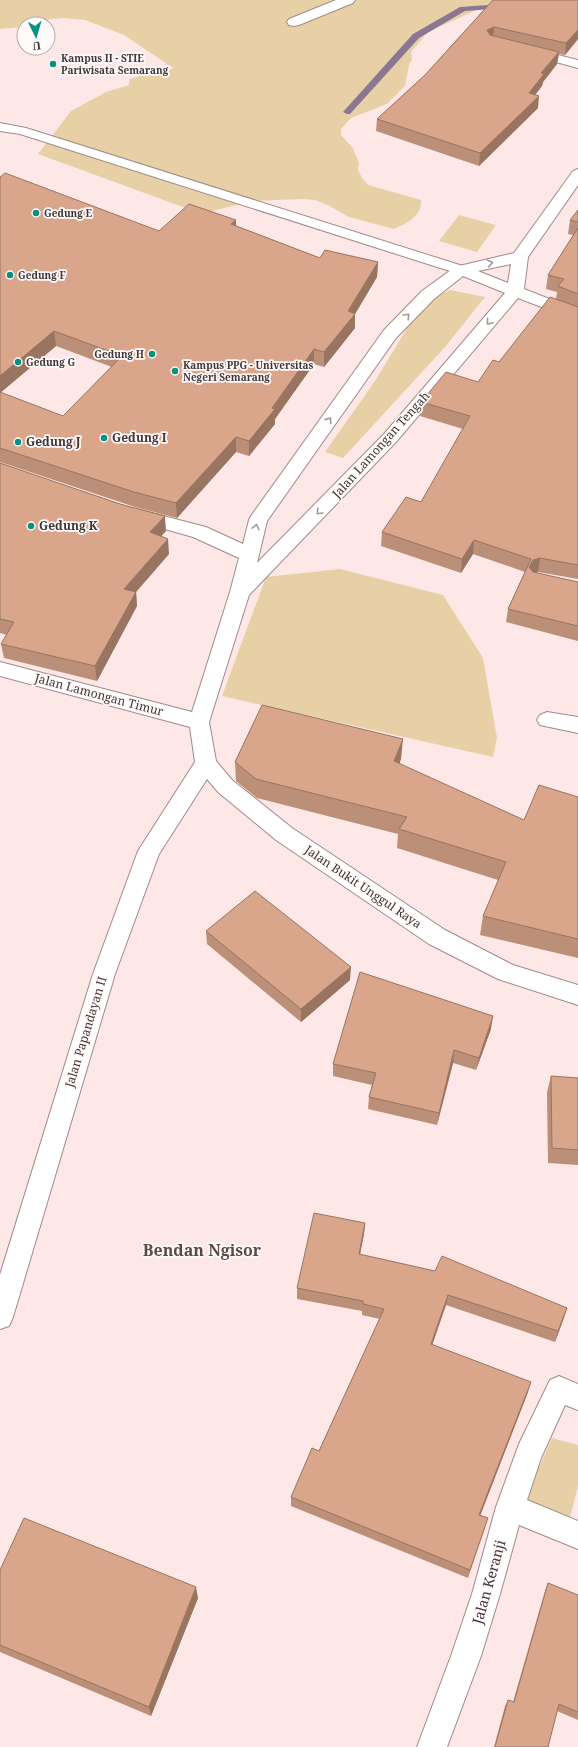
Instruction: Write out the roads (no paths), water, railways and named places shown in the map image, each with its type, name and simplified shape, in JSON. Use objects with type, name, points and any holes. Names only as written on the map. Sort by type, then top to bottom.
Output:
[{"type":"street","points":[[294,22],[348,0]]},
{"type":"street","points":[[515,292],[520,257],[578,174]]},
{"type":"street","points":[[461,270],[520,257]]},
{"type":"street","points":[[461,270],[578,316]]},
{"type":"street","name":"Jalan Lamongan Tengah","points":[[199,722],[240,592],[258,520],[390,334],[428,295],[461,270]]},
{"type":"street","name":"Jalan Lamongan Tengah","points":[[240,592],[390,438],[515,292]]},
{"type":"street","points":[[122,511],[199,532],[250,555]]},
{"type":"street","name":"Jalan Lamongan Timur","points":[[0,669],[199,722]]},
{"type":"street","points":[[547,720],[578,725]]},
{"type":"street","name":"Jalan Bukit Unggul Raya","points":[[199,722],[206,763],[225,786],[284,834],[437,937],[506,972],[578,995]]},
{"type":"street","name":"Jalan Papandayan II","points":[[0,1317],[101,981],[149,851],[206,763]]},
{"type":"street","name":"Jalan Keranji","points":[[432,1747],[466,1656],[486,1594],[510,1507],[529,1454],[559,1389],[578,1397]]},
{"type":"street","points":[[510,1507],[578,1535]]},
{"type":"lane","points":[[522,50],[578,64]]},
{"type":"lane","points":[[0,119],[22,131]]},
{"type":"lane","points":[[0,126],[22,131],[461,270]]},
{"type":"waterway","points":[[347,112],[416,36],[463,9],[502,6]]},
{"type":"place","name":"Kampus II - STIE Pariwisata Semarang","points":[[53,64]]},
{"type":"place","name":"Gedung E","points":[[36,213]]},
{"type":"place","name":"Gedung F","points":[[10,275]]},
{"type":"place","name":"Gedung H","points":[[152,354]]},
{"type":"place","name":"Gedung G","points":[[18,362]]},
{"type":"place","name":"Kampus PPG - Universitas Negeri Semarang","points":[[175,371]]},
{"type":"place","name":"Gedung I","points":[[104,438]]},
{"type":"place","name":"Gedung J","points":[[18,442]]},
{"type":"place","name":"Gedung K","points":[[31,526]]},
{"type":"district","name":"Bendan Ngisor","points":[[202,1250]]}]
